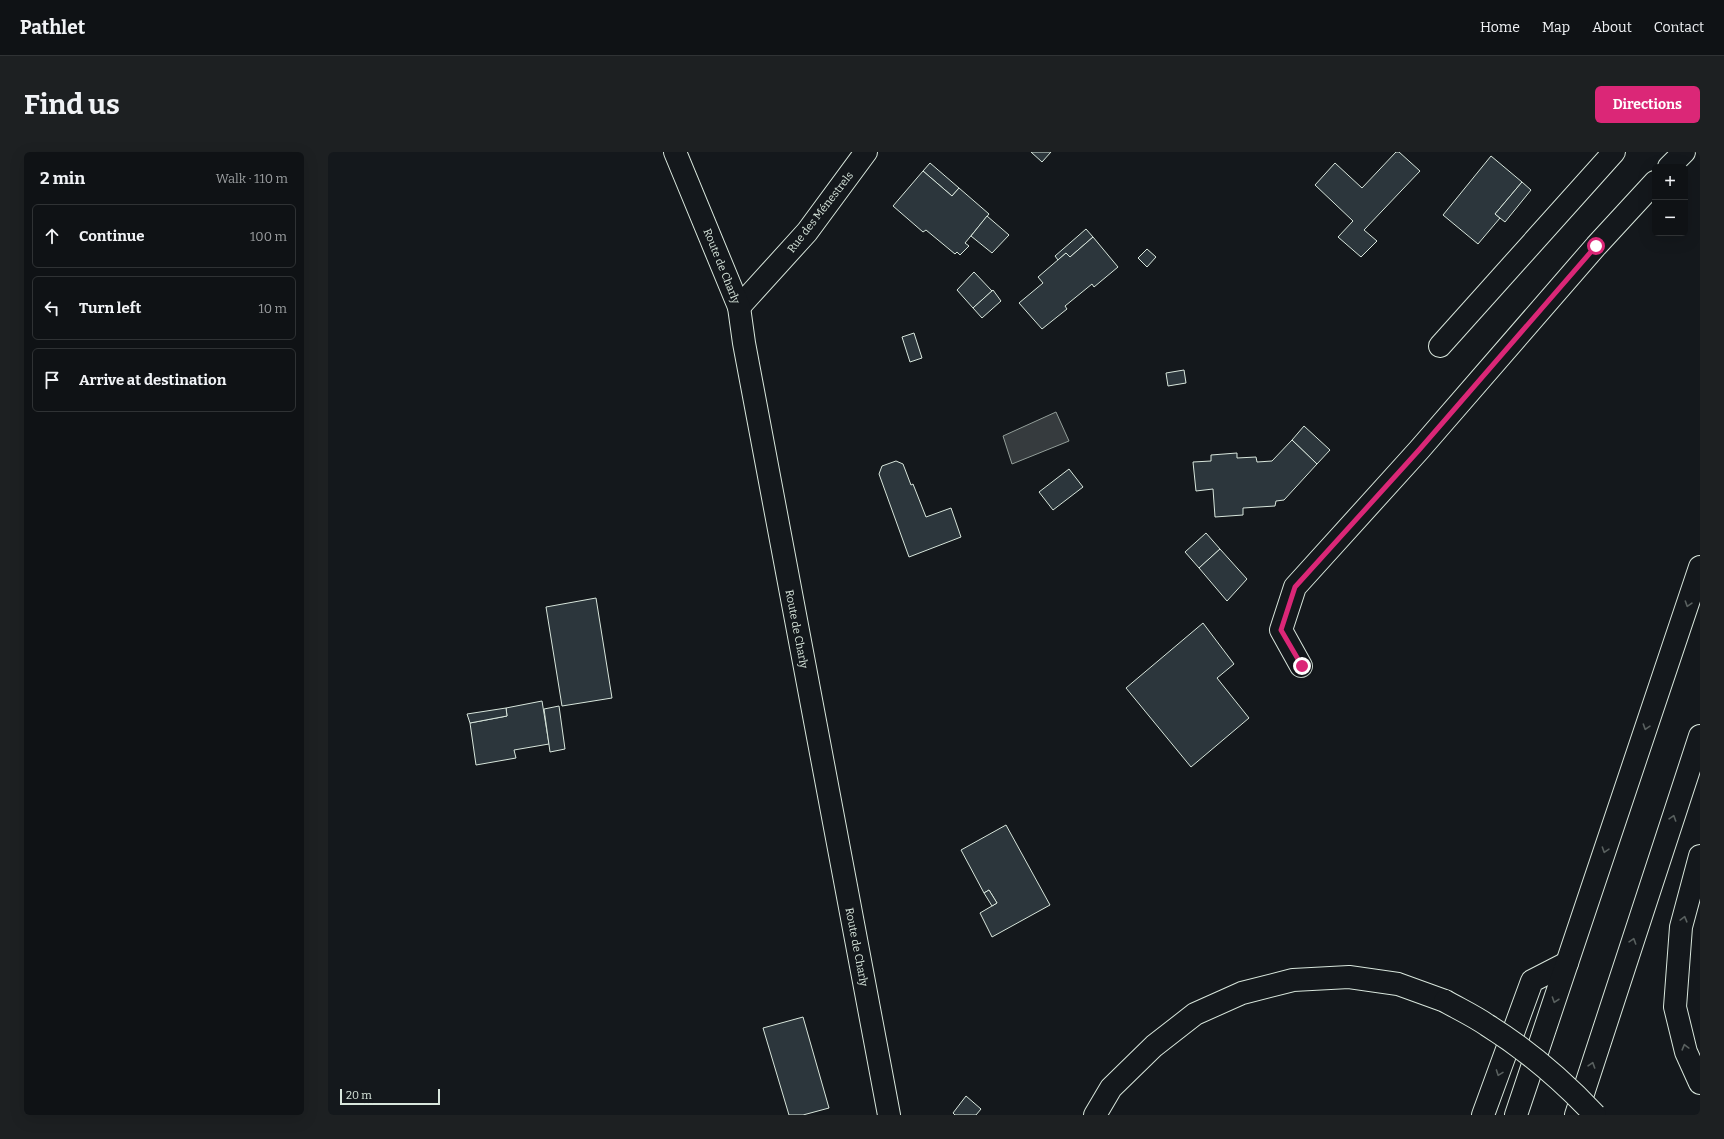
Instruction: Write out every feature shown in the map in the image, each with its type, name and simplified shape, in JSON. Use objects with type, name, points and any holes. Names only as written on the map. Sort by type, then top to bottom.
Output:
[{"type":"main road","name":"Route de Charly","points":[[675,152],[739,307],[744,343],[889,1115]]},
{"type":"main road","name":"Rue des Ménestrels","points":[[739,307],[807,232],[866,152]]},
{"type":"main road","points":[[1440,346],[1614,152]]},
{"type":"main road","points":[[1302,666],[1281,630],[1295,587],[1419,450],[1596,246],[1652,185]]},
{"type":"main road","points":[[1516,1115],[1700,567]]},
{"type":"main road","points":[[1576,1115],[1700,736]]},
{"type":"main road","points":[[1700,856],[1681,927],[1675,1007],[1686,1052],[1700,1083]]},
{"type":"main road","points":[[1483,1115],[1532,981],[1567,964]]},
{"type":"main road","points":[[1095,1115],[1111,1088],[1154,1046],[1195,1014],[1242,993],[1293,980],[1349,977],[1398,984],[1445,1001],[1487,1024],[1529,1054],[1577,1096],[1595,1115]]},
{"type":"shaded area","points":[[1056,412],[1069,441],[1012,464],[1003,436]]},
{"type":"building","points":[[1031,152],[1051,152],[1042,162]]},
{"type":"building","points":[[1396,152],[1399,152],[1420,171],[1364,230],[1377,241],[1361,257],[1338,237],[1353,221],[1315,185],[1335,163],[1362,188]]},
{"type":"building","points":[[1491,156],[1522,182],[1495,214],[1500,218],[1478,244],[1443,215]]},
{"type":"building","points":[[930,163],[959,188],[952,196],[923,171]]},
{"type":"building","points":[[923,171],[952,196],[959,188],[989,214],[965,243],[969,246],[960,255],[957,252],[955,254],[926,230],[923,232],[893,206]]},
{"type":"building","points":[[1522,182],[1531,190],[1505,222],[1495,214]]},
{"type":"building","points":[[987,216],[1009,235],[992,253],[971,236]]},
{"type":"building","points":[[1086,229],[1093,237],[1070,257],[1066,253],[1058,260],[1055,256]]},
{"type":"building","points":[[1093,237],[1118,267],[1094,287],[1092,284],[1065,306],[1067,309],[1042,329],[1019,303],[1043,283],[1038,277],[1066,253],[1070,257]]},
{"type":"building","points":[[1147,249],[1156,257],[1147,267],[1138,258]]},
{"type":"building","points":[[974,272],[992,291],[973,308],[957,290]]},
{"type":"building","points":[[993,290],[1001,301],[982,318],[973,308]]},
{"type":"building","points":[[914,333],[922,358],[910,362],[902,337]]},
{"type":"building","points":[[1184,370],[1186,383],[1168,386],[1166,373]]},
{"type":"building","points":[[1304,426],[1330,450],[1317,464],[1292,440]]},
{"type":"building","points":[[1292,440],[1317,464],[1284,500],[1276,501],[1275,506],[1243,508],[1243,515],[1215,517],[1213,489],[1196,491],[1193,462],[1211,461],[1211,455],[1237,453],[1237,458],[1256,457],[1257,462],[1272,461]]},
{"type":"building","points":[[896,461],[903,464],[911,485],[913,484],[926,517],[951,508],[961,537],[909,557],[879,474],[882,466]]},
{"type":"building","points":[[1069,469],[1083,487],[1053,510],[1039,492]]},
{"type":"building","points":[[1206,533],[1220,549],[1199,568],[1185,552]]},
{"type":"building","points":[[1220,549],[1247,579],[1227,601],[1199,568]]},
{"type":"building","points":[[596,598],[612,698],[562,706],[546,607]]},
{"type":"building","points":[[1203,623],[1234,664],[1217,678],[1249,718],[1191,767],[1126,688]]},
{"type":"building","points":[[542,701],[549,744],[514,750],[516,758],[476,765],[470,723],[507,716],[506,708]]},
{"type":"building","points":[[559,706],[565,749],[550,752],[544,709]]},
{"type":"building","points":[[506,708],[507,716],[470,723],[467,714]]},
{"type":"building","points":[[1006,825],[1050,905],[992,937],[980,913],[997,903],[989,890],[984,893],[961,850]]},
{"type":"building","points":[[989,890],[997,903],[992,906],[984,893]]},
{"type":"building","points":[[803,1017],[829,1108],[803,1115],[789,1115],[763,1028]]},
{"type":"building","points":[[966,1096],[981,1109],[976,1115],[955,1115],[953,1113]]},
{"type":"route","points":[[1302,666],[1281,630],[1295,587],[1419,450],[1596,246]]}]
